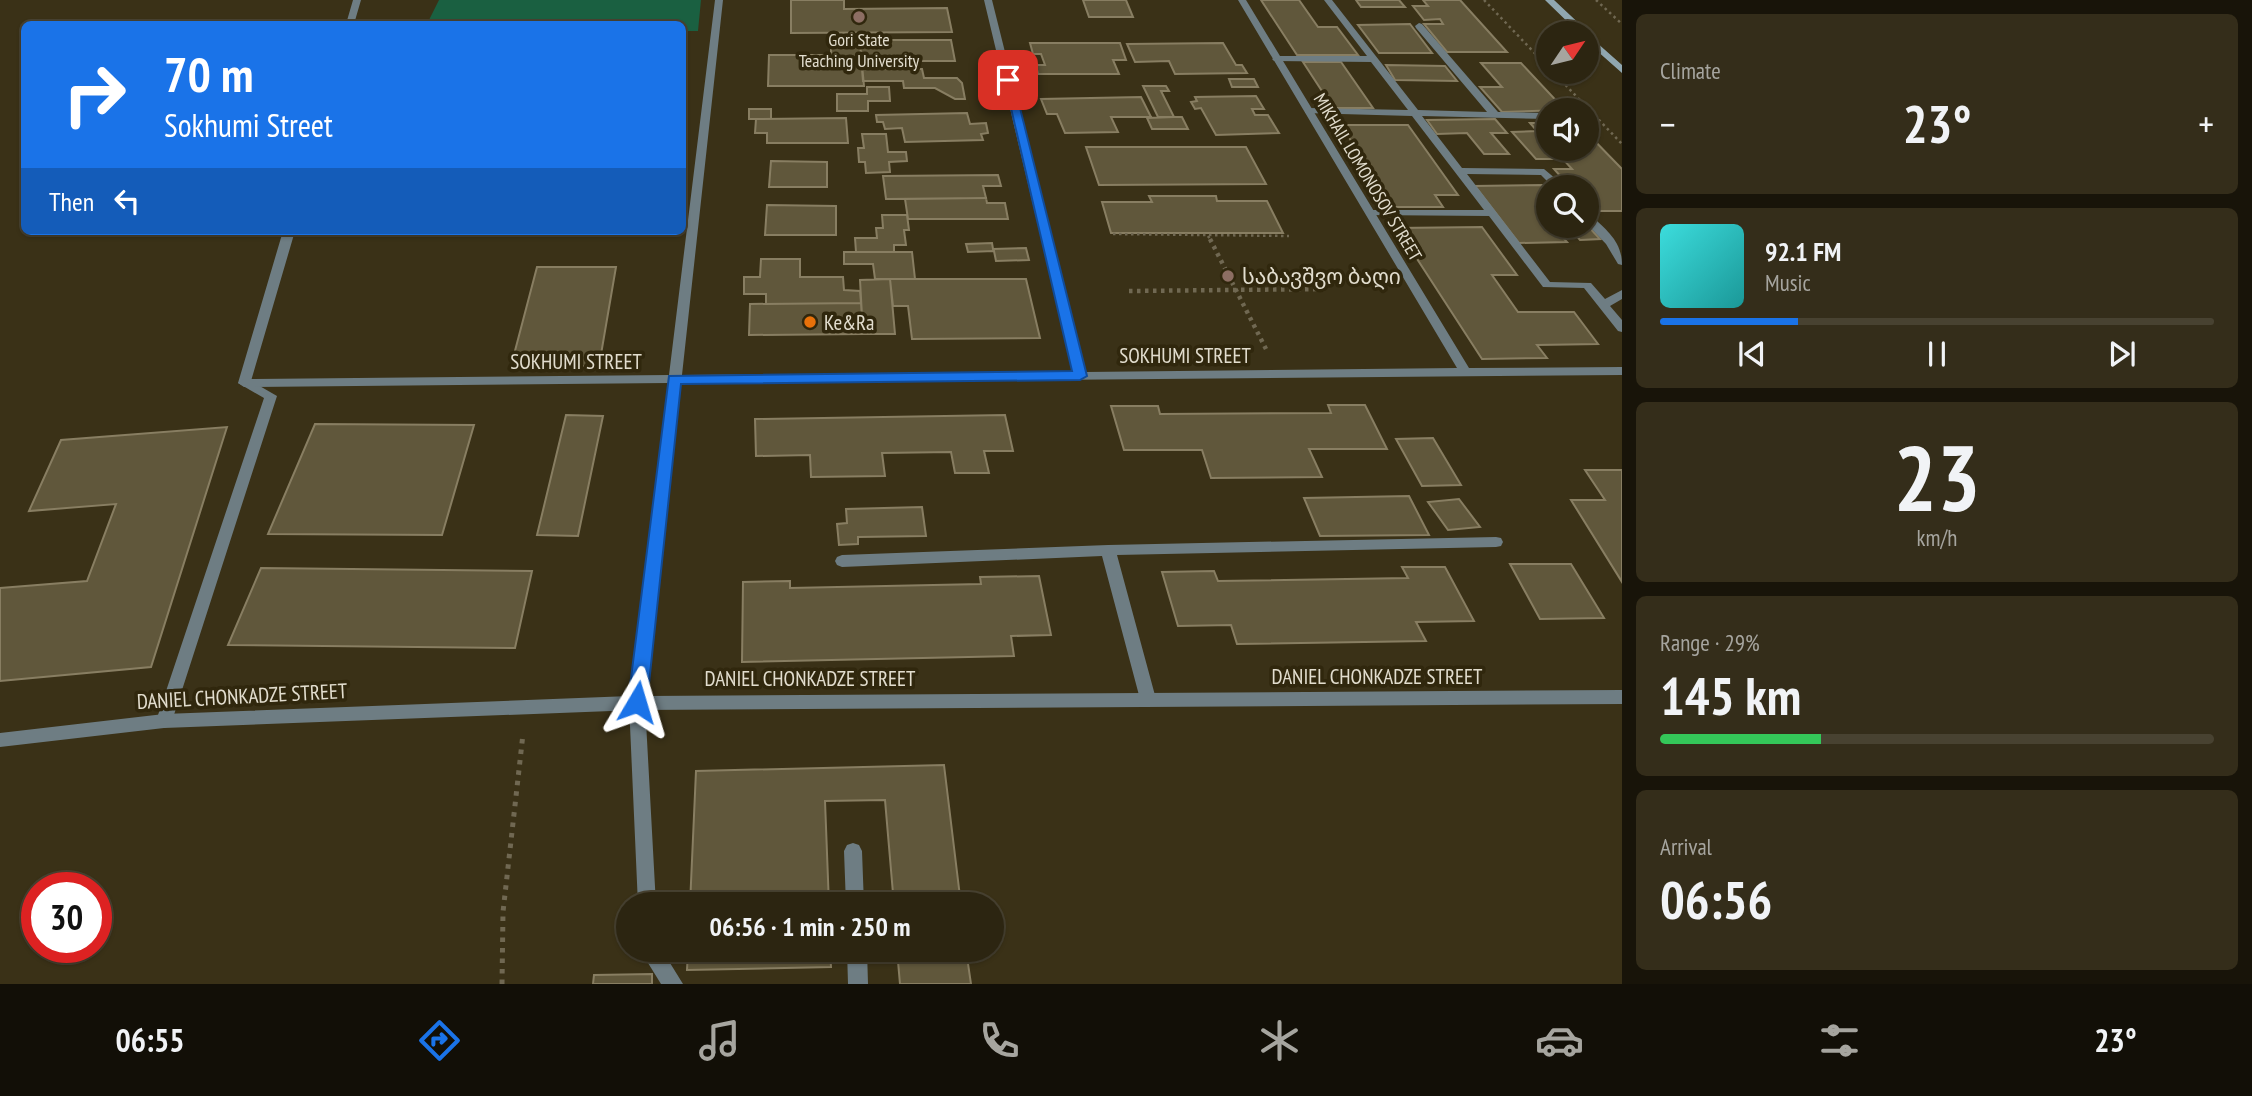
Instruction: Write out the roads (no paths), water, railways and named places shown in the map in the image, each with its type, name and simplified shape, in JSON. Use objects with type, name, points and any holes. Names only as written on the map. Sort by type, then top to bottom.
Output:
[{"type":"main road","points":[[1549,0],[1571,21]]},
{"type":"main road","points":[[1600,49],[1622,70]]},
{"type":"street","points":[[351,21],[357,0]]},
{"type":"street","points":[[646,892],[637,702],[719,0]]},
{"type":"street","points":[[988,0],[1080,376]]},
{"type":"street","name":"MIKHAIL LOMONOSOV STREET","points":[[1241,0],[1465,372]]},
{"type":"street","points":[[1328,0],[1547,285],[1587,285],[1622,328]]},
{"type":"street","points":[[1419,26],[1496,116]]},
{"type":"street","points":[[1278,59],[1373,58]]},
{"type":"street","points":[[1308,111],[1413,111],[1536,116]]},
{"type":"street","points":[[1459,171],[1544,172],[1547,175]]},
{"type":"street","points":[[1370,213],[1492,213]]},
{"type":"street","points":[[1599,230],[1611,242],[1622,262]]},
{"type":"street","points":[[164,720],[271,396],[244,383],[288,235]]},
{"type":"street","points":[[1603,305],[1622,294]]},
{"type":"street","name":"SOKHUMI STREET","points":[[244,383],[1622,371]]},
{"type":"street","points":[[842,561],[1108,550],[1496,542]]},
{"type":"street","points":[[1108,550],[1148,699]]},
{"type":"street","name":"DANIEL CHONKADZE STREET","points":[[0,740],[164,720],[637,702],[1622,697]]},
{"type":"street","points":[[853,851],[855,892]]},
{"type":"street","points":[[658,962],[674,984]]},
{"type":"street","points":[[857,962],[858,984]]},
{"type":"place","name":"Gori State Teaching University","points":[[859,17]]},
{"type":"place","name":"საბავშვო ბაღი","points":[[1228,276]]},
{"type":"place","name":"Ke&Ra","points":[[810,322]]}]
